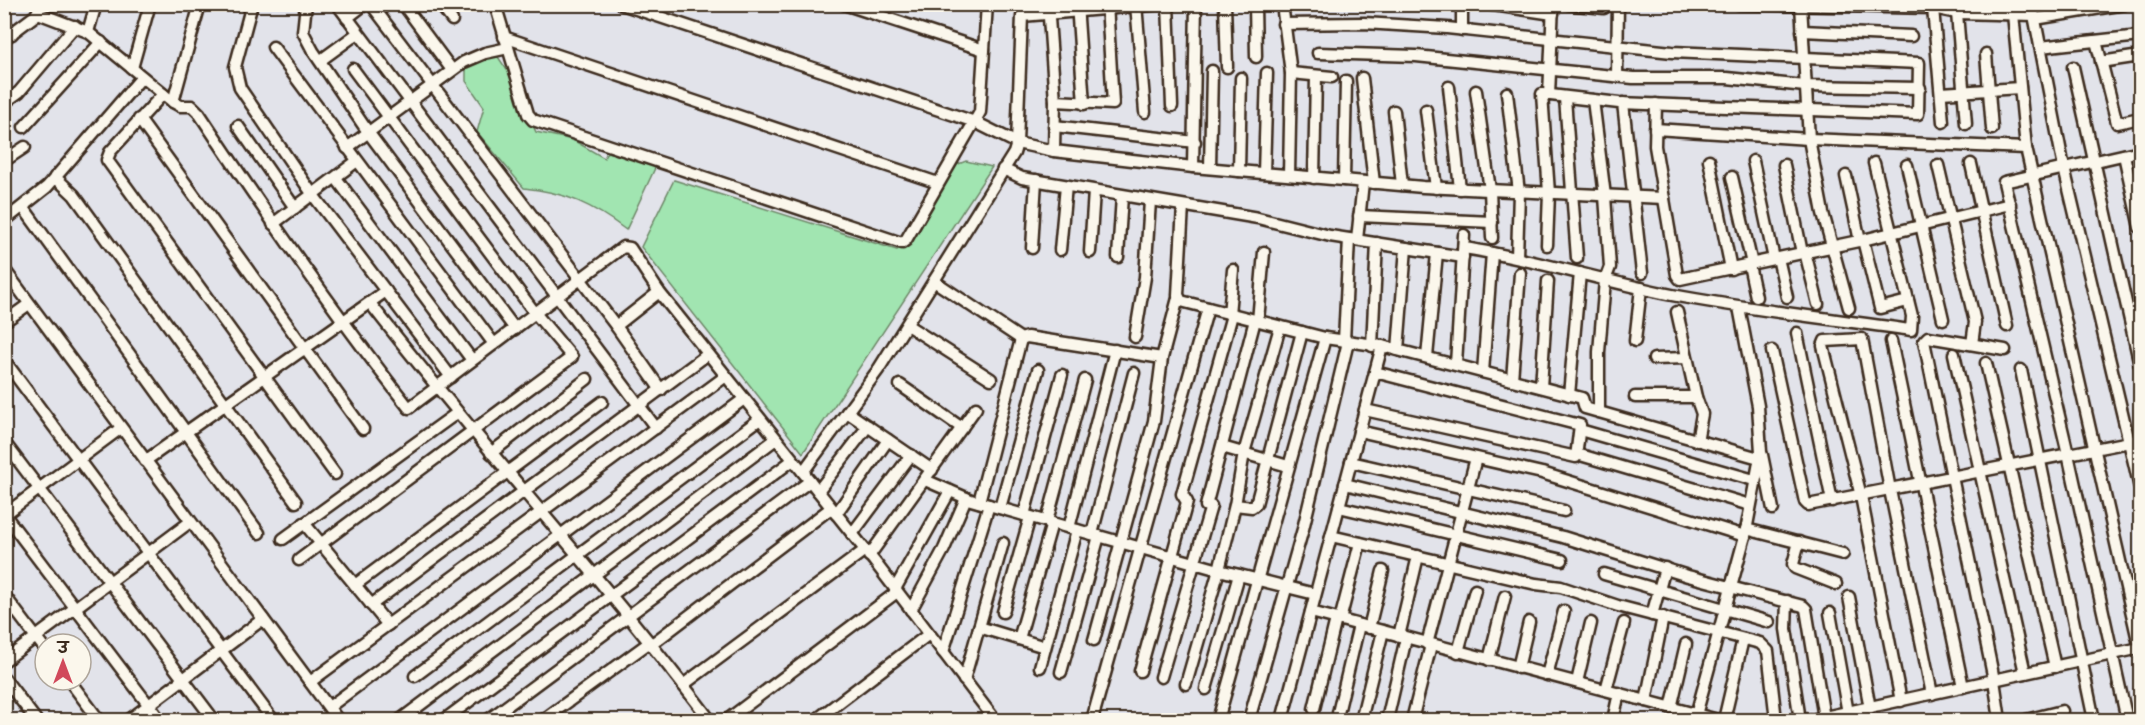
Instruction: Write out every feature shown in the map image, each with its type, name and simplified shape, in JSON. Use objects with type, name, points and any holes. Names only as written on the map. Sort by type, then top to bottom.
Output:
[{"type":"street","points":[[88,32],[96,4]]},
{"type":"street","points":[[132,68],[150,4]]},
{"type":"street","points":[[173,102],[200,4]]},
{"type":"street","points":[[252,4],[235,67],[236,79],[313,195],[451,377]]},
{"type":"street","points":[[306,4],[303,32],[321,60],[368,132],[515,328]]},
{"type":"street","points":[[337,4],[656,428]]},
{"type":"street","points":[[347,18],[365,4]]},
{"type":"street","points":[[371,4],[580,279],[661,390]]},
{"type":"street","points":[[403,4],[452,70]]},
{"type":"street","points":[[440,4],[452,20]]},
{"type":"street","points":[[495,4],[528,114],[536,122],[899,243],[906,240],[980,111],[987,4]]},
{"type":"street","points":[[621,4],[642,8],[975,122],[1017,143],[1054,151],[1193,167],[1436,188],[1664,198]]},
{"type":"street","points":[[844,4],[984,50]]},
{"type":"street","points":[[488,720],[629,617],[806,477],[847,412],[907,325],[1017,143],[1021,18],[1048,10],[1162,4]]},
{"type":"street","points":[[1168,4],[1172,106]]},
{"type":"street","points":[[1193,167],[1196,4]]},
{"type":"street","points":[[1225,4],[1227,68]]},
{"type":"street","points":[[1255,4],[1256,57]]},
{"type":"street","points":[[1282,4],[1291,73],[1289,175]]},
{"type":"street","points":[[1462,4],[1462,30]]},
{"type":"street","points":[[1486,4],[1553,9],[1549,95]]},
{"type":"street","points":[[1568,4],[1604,8]]},
{"type":"street","points":[[1617,76],[1618,4]]},
{"type":"street","points":[[1739,4],[1933,8],[1957,13],[2034,15],[2064,168],[2136,441],[2140,489]]},
{"type":"street","points":[[1136,5],[1145,112]]},
{"type":"street","points":[[1803,5],[1803,58],[1809,140],[1849,308]]},
{"type":"street","points":[[2035,19],[2053,10],[2124,5]]},
{"type":"street","points":[[1055,101],[1110,105],[1113,103],[1107,7]]},
{"type":"street","points":[[1077,8],[1084,104]]},
{"type":"street","points":[[1933,8],[1943,122]]},
{"type":"street","points":[[4,22],[8,36],[40,9],[88,32],[173,102],[180,106],[192,106],[343,323],[408,408],[627,246],[659,292],[867,553],[995,720]]},
{"type":"street","points":[[1048,10],[1055,101],[1054,151]]},
{"type":"street","points":[[1957,13],[1966,124]]},
{"type":"street","points":[[1812,720],[2140,648],[2097,448],[2026,148],[2013,14]]},
{"type":"street","points":[[1283,24],[1364,23],[1462,30],[1672,52],[1916,62],[1919,64],[1918,114],[1807,112],[1623,103],[1543,94],[1541,98],[1549,193],[1547,245]]},
{"type":"street","points":[[4,103],[19,92],[75,26]]},
{"type":"street","points":[[1802,31],[1911,36]]},
{"type":"street","points":[[321,60],[358,33]]},
{"type":"street","points":[[2040,48],[2140,36]]},
{"type":"street","points":[[2096,41],[2117,123],[2140,118]]},
{"type":"street","points":[[24,127],[101,42]]},
{"type":"street","points":[[347,148],[452,70],[506,42],[938,183]]},
{"type":"street","points":[[273,47],[494,344]]},
{"type":"street","points":[[1318,53],[1416,56],[1617,76],[1726,78],[1805,86],[1920,88]]},
{"type":"street","points":[[1986,54],[1992,129]]},
{"type":"street","points":[[2101,62],[2140,56]]},
{"type":"street","points":[[2073,67],[2140,365]]},
{"type":"street","points":[[299,560],[572,357],[535,313],[353,69]]},
{"type":"street","points":[[1210,168],[1212,71]]},
{"type":"street","points":[[1264,173],[1267,73]]},
{"type":"street","points":[[1291,73],[1332,77]]},
{"type":"street","points":[[1314,178],[1316,76]]},
{"type":"street","points":[[4,221],[23,207],[55,177],[142,77]]},
{"type":"street","points":[[1239,171],[1241,78]]},
{"type":"street","points":[[1250,720],[1288,587],[1346,341],[1353,240],[1369,182],[1362,78]]},
{"type":"street","points":[[1344,180],[1346,81]]},
{"type":"street","points":[[1449,87],[1460,189]]},
{"type":"street","points":[[1941,93],[1989,92],[2020,88]]},
{"type":"street","points":[[1476,91],[1490,190],[1492,238]]},
{"type":"street","points":[[1507,93],[1519,192],[1517,257]]},
{"type":"street","points":[[164,94],[110,152],[107,160],[334,474]]},
{"type":"street","points":[[1565,98],[1577,258]]},
{"type":"street","points":[[1593,100],[1605,196],[1610,267],[1605,280],[1599,352],[1599,412]]},
{"type":"street","points":[[1623,103],[1642,273]]},
{"type":"street","points":[[1656,104],[1655,146],[1679,278],[1686,280],[1731,268],[1890,234],[2010,204]]},
{"type":"street","points":[[1426,110],[1436,188]]},
{"type":"street","points":[[1395,111],[1402,185]]},
{"type":"street","points":[[139,119],[363,429]]},
{"type":"street","points":[[238,126],[295,208]]},
{"type":"street","points":[[1054,126],[1194,142]]},
{"type":"street","points":[[1655,129],[1809,140],[2026,148]]},
{"type":"street","points":[[4,161],[25,147]]},
{"type":"street","points":[[2127,720],[2004,182],[2140,151]]},
{"type":"street","points":[[2124,155],[2136,184],[2140,228]]},
{"type":"street","points":[[1709,160],[1731,268]]},
{"type":"street","points":[[273,224],[357,161]]},
{"type":"street","points":[[1753,161],[1787,297]]},
{"type":"street","points":[[1003,169],[1022,178],[1258,218],[1353,240],[1437,253],[1492,253],[1517,257],[1605,280],[1739,307],[1911,330],[1912,316],[1874,163]]},
{"type":"street","points":[[1971,164],[2007,327]]},
{"type":"street","points":[[1784,165],[1818,304]]},
{"type":"street","points":[[1907,165],[1943,319]]},
{"type":"street","points":[[1938,165],[1975,322],[1972,344]]},
{"type":"street","points":[[1846,176],[1880,308],[1908,301]]},
{"type":"street","points":[[55,177],[74,195],[225,406],[297,502]]},
{"type":"street","points":[[1732,177],[1756,297]]},
{"type":"street","points":[[336,178],[472,360]]},
{"type":"street","points":[[1032,248],[1036,180]]},
{"type":"street","points":[[1060,250],[1066,186]]},
{"type":"street","points":[[1090,252],[1094,191]]},
{"type":"street","points":[[1118,257],[1122,196]]},
{"type":"street","points":[[1135,337],[1145,277],[1150,201]]},
{"type":"street","points":[[1094,640],[1154,421],[1162,358],[1178,297],[1183,206]]},
{"type":"street","points":[[23,207],[185,434],[260,533]]},
{"type":"street","points":[[1359,216],[1492,222]]},
{"type":"street","points":[[1456,364],[1464,235]]},
{"type":"street","points":[[1282,720],[1375,372],[1377,243]]},
{"type":"street","points":[[1398,350],[1406,248]]},
{"type":"street","points":[[1161,677],[1211,506],[1206,506],[1256,321],[1264,252]]},
{"type":"street","points":[[1427,357],[1437,253]]},
{"type":"street","points":[[1484,372],[1492,253]]},
{"type":"street","points":[[4,269],[338,720]]},
{"type":"street","points":[[1140,671],[1187,502],[1182,494],[1230,314],[1233,270]]},
{"type":"street","points":[[1512,380],[1520,273]]},
{"type":"street","points":[[1569,395],[1580,273]]},
{"type":"street","points":[[934,281],[1021,339]]},
{"type":"street","points":[[1541,387],[1548,281]]},
{"type":"street","points":[[1635,341],[1641,288]]},
{"type":"street","points":[[145,461],[386,291]]},
{"type":"street","points":[[616,327],[659,292]]},
{"type":"street","points":[[1178,297],[1182,301],[1280,327],[1325,338],[1398,350],[1541,387],[1583,399],[1585,408],[1697,441],[1760,455]]},
{"type":"street","points":[[370,303],[436,388],[651,643],[710,720]]},
{"type":"street","points":[[4,322],[29,304]]},
{"type":"street","points":[[1739,307],[1758,406],[1760,455],[1773,509]]},
{"type":"street","points":[[1092,720],[1208,308]]},
{"type":"street","points":[[1677,312],[1702,414],[1697,441]]},
{"type":"street","points":[[907,325],[991,378]]},
{"type":"street","points":[[1186,684],[1219,570],[1235,505],[1244,453],[1280,327]]},
{"type":"street","points":[[1235,505],[1255,506],[1302,332]]},
{"type":"street","points":[[1797,333],[1832,501]]},
{"type":"street","points":[[1021,339],[1027,337],[1162,358]]},
{"type":"street","points":[[2000,720],[1994,680],[1924,341],[1928,337],[2005,350]]},
{"type":"street","points":[[1218,720],[1325,338]]},
{"type":"street","points":[[943,652],[984,504],[1021,339]]},
{"type":"street","points":[[1901,701],[1861,496],[1823,346],[1825,341],[1862,339],[1932,694]]},
{"type":"street","points":[[1891,340],[1919,484],[1963,687]]},
{"type":"street","points":[[1040,666],[1115,350]]},
{"type":"street","points":[[1772,351],[1805,502],[1810,505],[2136,441]]},
{"type":"street","points":[[371,605],[708,354]]},
{"type":"street","points":[[1954,354],[2025,674]]},
{"type":"street","points":[[1654,359],[1687,358]]},
{"type":"street","points":[[4,360],[273,720]]},
{"type":"street","points":[[1986,363],[2055,667]]},
{"type":"street","points":[[1000,508],[1038,370]]},
{"type":"street","points":[[2021,370],[2094,720]]},
{"type":"street","points":[[1365,410],[1574,459],[1577,454],[1580,424],[1375,372]]},
{"type":"street","points":[[1061,672],[1134,374]]},
{"type":"street","points":[[1003,612],[1062,375]]},
{"type":"street","points":[[310,682],[726,376]]},
{"type":"street","points":[[491,453],[587,379]]},
{"type":"street","points":[[1019,639],[1085,380]]},
{"type":"street","points":[[900,385],[962,428]]},
{"type":"street","points":[[1635,397],[1696,397]]},
{"type":"street","points":[[329,708],[744,399]]},
{"type":"street","points":[[355,585],[602,402]]},
{"type":"street","points":[[683,685],[867,553],[925,480],[976,408]]},
{"type":"street","points":[[847,412],[932,470]]},
{"type":"street","points":[[283,539],[457,413]]},
{"type":"street","points":[[415,676],[760,419]]},
{"type":"street","points":[[818,491],[868,426]]},
{"type":"street","points":[[121,428],[5,515],[160,720]]},
{"type":"street","points":[[1580,430],[1754,480]]},
{"type":"street","points":[[1359,431],[1589,486],[1746,532],[1799,542],[1843,554]]},
{"type":"street","points":[[1412,720],[1467,489],[1470,435]]},
{"type":"street","points":[[400,720],[776,439]]},
{"type":"street","points":[[543,720],[833,511],[888,440]]},
{"type":"street","points":[[4,442],[214,720]]},
{"type":"street","points":[[1222,447],[1288,466]]},
{"type":"street","points":[[1577,454],[1750,505]]},
{"type":"street","points":[[852,534],[910,455]]},
{"type":"street","points":[[1696,715],[1746,532],[1760,455]]},
{"type":"street","points":[[444,720],[793,460]]},
{"type":"street","points":[[1351,462],[1564,511]]},
{"type":"street","points":[[925,480],[984,504],[1195,564],[1315,594]]},
{"type":"street","points":[[1345,484],[1563,537],[1803,606],[1806,609],[1824,718]]},
{"type":"street","points":[[727,720],[896,591],[950,491]]},
{"type":"street","points":[[911,610],[944,549],[966,498]]},
{"type":"street","points":[[1339,507],[1562,560]]},
{"type":"street","points":[[43,632],[190,522]]},
{"type":"street","points":[[304,523],[388,625]]},
{"type":"street","points":[[1331,536],[1536,584],[1561,587],[1743,639],[1767,648],[1776,720]]},
{"type":"street","points":[[1799,542],[1793,564],[1795,568],[1836,584]]},
{"type":"street","points":[[964,680],[1003,543]]},
{"type":"street","points":[[1314,709],[1360,543]]},
{"type":"street","points":[[1387,720],[1418,556]]},
{"type":"street","points":[[1646,701],[1659,590],[1665,568]]},
{"type":"street","points":[[1338,713],[1383,571]]},
{"type":"street","points":[[1604,574],[1769,622]]},
{"type":"street","points":[[1206,689],[1239,575]]},
{"type":"street","points":[[1458,652],[1475,590]]},
{"type":"street","points":[[4,595],[33,633]]},
{"type":"street","points":[[1489,660],[1505,596]]},
{"type":"street","points":[[1849,597],[1870,708]]},
{"type":"street","points":[[1787,602],[1786,628],[1800,720]]},
{"type":"street","points":[[1547,675],[1564,611]]},
{"type":"street","points":[[1311,612],[1719,720]]},
{"type":"street","points":[[1830,613],[1848,713]]},
{"type":"street","points":[[129,720],[263,619]]},
{"type":"street","points":[[1518,668],[1529,622]]},
{"type":"street","points":[[1577,682],[1591,623]]},
{"type":"street","points":[[1606,690],[1624,623]]},
{"type":"street","points":[[979,627],[1045,646]]},
{"type":"street","points":[[1362,720],[1383,632]]},
{"type":"street","points":[[816,720],[929,634]]},
{"type":"street","points":[[4,661],[33,639]]},
{"type":"street","points":[[1724,720],[1743,639]]},
{"type":"street","points":[[1671,708],[1686,644]]},
{"type":"street","points":[[4,678],[36,720]]},
{"type":"street","points":[[78,692],[99,720]]},
{"type":"street","points":[[1613,720],[1619,693]]},
{"type":"street","points":[[2026,720],[2062,711]]},
{"type":"green space","points":[[496,54],[507,70],[536,132],[573,140],[604,158],[607,152],[656,166],[626,230],[602,213],[566,196],[524,188],[477,132],[484,107],[466,81],[466,67]]},
{"type":"green space","points":[[966,161],[992,167],[803,453],[641,247],[674,180],[897,250],[956,165]]}]
